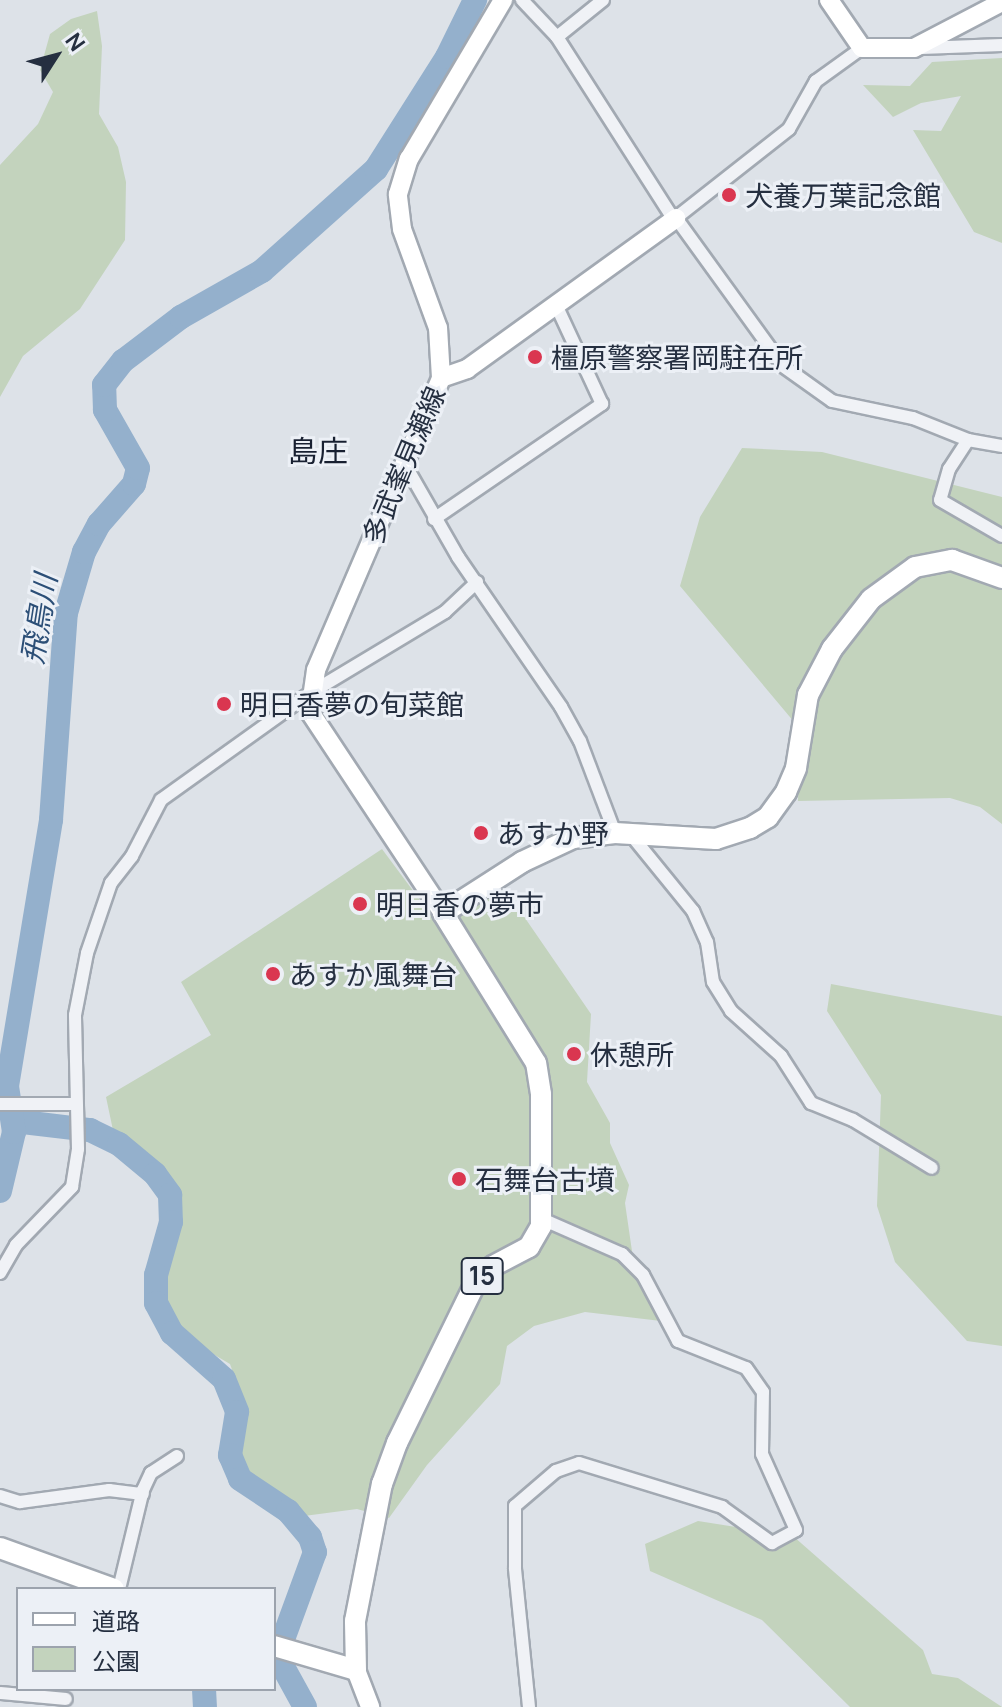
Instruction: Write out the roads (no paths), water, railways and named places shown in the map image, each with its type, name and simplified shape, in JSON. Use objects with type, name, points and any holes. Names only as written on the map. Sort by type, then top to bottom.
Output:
[{"type":"main road","name":"多武峯見瀬線","points":[[443,913],[310,712],[316,670],[441,378],[438,328],[402,229],[398,194],[409,159],[503,0]]},
{"type":"main road","points":[[829,0],[862,48],[914,48],[1002,2]]},
{"type":"main road","points":[[441,378],[467,369],[675,219]]},
{"type":"main road","points":[[542,1219],[541,1094],[536,1063],[521,1031],[443,913],[548,849],[573,838],[623,834],[716,839],[768,817],[796,768],[808,695],[832,649],[871,599],[915,567],[952,560],[1002,578]]},
{"type":"main road","name":"15","points":[[356,1670],[355,1621],[382,1484],[397,1443],[472,1289],[493,1266],[529,1247],[542,1219]]},
{"type":"main road","points":[[0,1548],[110,1587]]},
{"type":"main road","points":[[276,1647],[356,1670],[370,1707]]},
{"type":"street","points":[[522,0],[557,37],[675,219],[783,366],[832,401],[913,418],[968,440],[1002,446]]},
{"type":"street","points":[[557,37],[603,0]]},
{"type":"street","points":[[914,48],[1002,45]]},
{"type":"street","points":[[675,219],[789,129],[816,81],[862,48]]},
{"type":"street","points":[[434,519],[602,404],[556,305]]},
{"type":"street","points":[[968,440],[949,469],[940,500],[1002,536]]},
{"type":"street","points":[[403,461],[434,519],[574,730],[623,834],[693,911],[707,942],[713,982],[731,1011],[781,1056],[811,1103],[853,1120],[932,1168]]},
{"type":"street","points":[[0,1273],[16,1245],[72,1187],[78,1149],[75,1015],[87,953],[111,883],[165,794],[312,692],[445,612],[477,582]]},
{"type":"street","points":[[2,1104],[76,1104]]},
{"type":"street","points":[[529,1707],[515,1568],[515,1506],[556,1471],[579,1463],[722,1507],[772,1543],[796,1530],[762,1454],[763,1392],[746,1368],[678,1341],[643,1275],[622,1254],[542,1219]]},
{"type":"street","points":[[117,1587],[151,1473],[177,1456]]},
{"type":"street","points":[[0,1496],[20,1502],[109,1490],[143,1494]]},
{"type":"street","points":[[0,1693],[65,1698]]},
{"type":"waterway","name":"飛鳥川","points":[[0,1191],[14,1132],[7,1086],[51,820],[66,613],[84,552],[99,524],[134,484],[138,468],[105,410],[104,385],[123,361],[181,317],[262,271],[376,169],[447,57],[475,0]]},
{"type":"waterway","points":[[14,1121],[90,1130],[119,1144],[155,1174],[170,1195],[171,1222],[156,1275],[156,1303],[172,1333],[224,1379],[237,1412],[230,1455],[240,1479],[288,1511],[310,1537],[315,1552],[277,1656],[305,1707]]},
{"type":"waterway","points":[[204,1691],[205,1707]]},
{"type":"place","name":"犬養万葉記念館","points":[[729,195]]},
{"type":"place","name":"橿原警察署岡駐在所","points":[[535,357]]},
{"type":"place","name":"明日香夢の旬菜館","points":[[224,704]]},
{"type":"place","name":"あすか野","points":[[481,833]]},
{"type":"place","name":"明日香の夢市","points":[[360,904]]},
{"type":"place","name":"あすか風舞台","points":[[273,974]]},
{"type":"place","name":"休憩所","points":[[574,1054]]},
{"type":"place","name":"石舞台古墳","points":[[459,1179]]},
{"type":"district","name":"島庄","points":[[318,451]]}]
